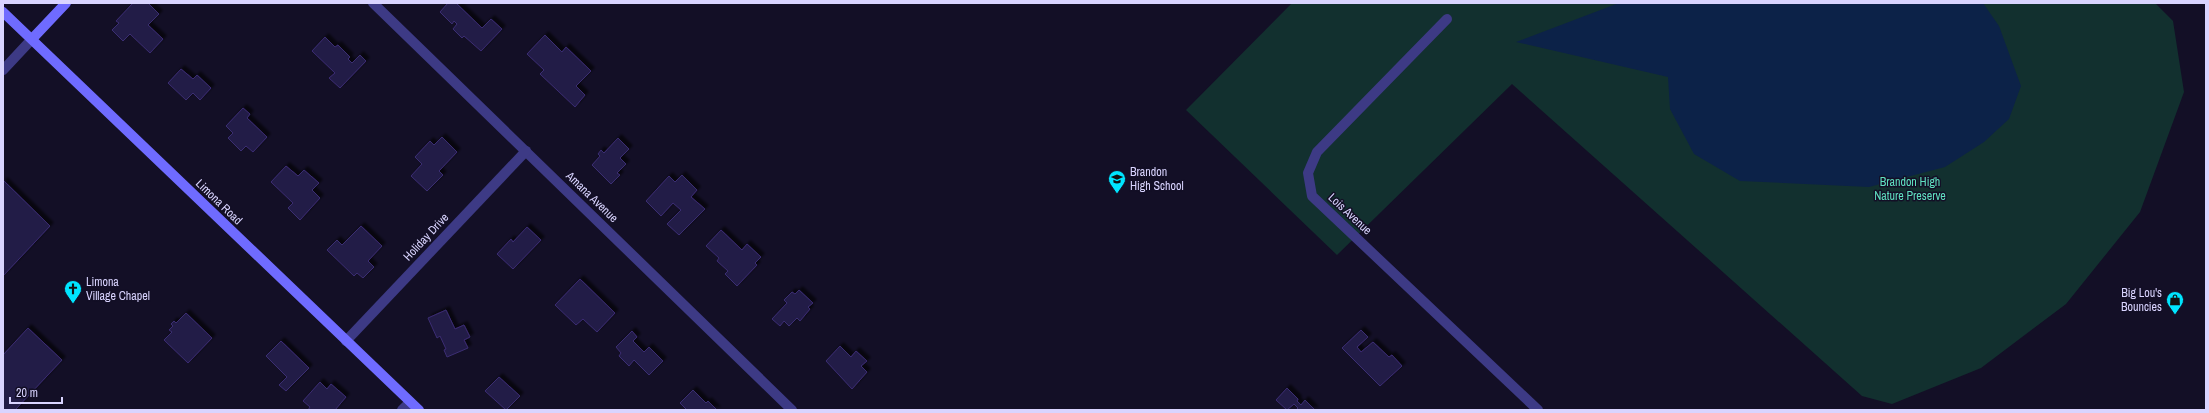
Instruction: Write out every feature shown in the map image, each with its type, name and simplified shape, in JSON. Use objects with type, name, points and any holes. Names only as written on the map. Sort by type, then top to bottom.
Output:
[{"type":"street","points":[[3,70],[66,3]]},
{"type":"street","name":"Amana Avenue","points":[[373,3],[792,410]]},
{"type":"street","name":"Limona Road","points":[[3,12],[419,410]]},
{"type":"street","name":"Lois Avenue","points":[[1447,19],[1317,152],[1308,173],[1312,196],[1538,410]]},
{"type":"street","name":"Holiday Drive","points":[[346,341],[526,151]]},
{"type":"street","points":[[402,410],[410,402]]},
{"type":"green space","name":"Brandon High Nature Preserve","points":[[1292,3],[2155,3],[2173,21],[2184,92],[2140,212],[2066,304],[1981,368],[1892,404],[1862,396],[1512,84],[1337,255],[1186,110]]},
{"type":"water","points":[[1619,3],[1983,3],[1999,26],[2021,86],[2009,119],[1984,142],[1945,167],[1869,187],[1740,181],[1694,154],[1670,109],[1668,77],[1516,42]]},
{"type":"building","points":[[133,3],[148,3],[159,14],[148,25],[163,39],[150,53],[130,34],[123,41],[112,30],[119,23],[116,21]]},
{"type":"building","points":[[448,3],[456,3],[482,28],[491,19],[502,29],[481,51],[464,36],[462,38],[453,29],[457,24],[454,21],[452,24],[440,12]]},
{"type":"building","points":[[545,35],[562,52],[566,47],[591,71],[576,86],[585,95],[575,107],[540,74],[544,70],[527,54]]},
{"type":"building","points":[[325,37],[335,47],[338,45],[350,57],[348,59],[352,63],[360,55],[366,61],[340,88],[329,78],[335,73],[312,51]]},
{"type":"building","points":[[181,69],[193,79],[197,75],[211,88],[200,100],[193,93],[186,100],[168,83]]},
{"type":"building","points":[[243,108],[250,114],[247,118],[267,137],[253,152],[246,146],[241,151],[228,138],[233,133],[226,126]]},
{"type":"building","points":[[442,137],[457,152],[439,171],[443,175],[427,191],[411,176],[422,164],[415,157],[430,141],[434,145]]},
{"type":"building","points":[[618,138],[629,149],[620,158],[626,164],[617,173],[620,175],[611,184],[592,165],[600,156],[598,154],[601,150],[604,153]]},
{"type":"building","points":[[286,166],[298,176],[304,170],[319,183],[312,190],[320,198],[300,220],[288,208],[293,203],[271,182]]},
{"type":"building","points":[[682,175],[697,190],[691,197],[705,209],[679,235],[667,224],[681,210],[673,203],[661,216],[646,201],[669,176],[675,182]]},
{"type":"building","points":[[4,181],[50,226],[3,276],[3,182]]},
{"type":"building","points":[[361,226],[382,246],[368,261],[374,267],[363,278],[357,273],[354,276],[327,250],[337,240],[342,245]]},
{"type":"building","points":[[527,227],[541,240],[513,269],[497,254],[511,239],[513,242]]},
{"type":"building","points":[[721,230],[742,250],[747,244],[761,257],[755,263],[757,265],[737,286],[725,274],[728,271],[717,261],[719,258],[706,246]]},
{"type":"building","points":[[580,279],[615,313],[597,332],[583,319],[576,325],[555,305]]},
{"type":"building","points":[[799,290],[813,303],[808,307],[810,309],[800,321],[797,318],[789,326],[784,321],[780,326],[772,319],[787,303],[784,300],[792,292],[795,294]]},
{"type":"building","points":[[446,310],[455,329],[464,325],[470,337],[464,340],[468,348],[447,357],[444,350],[446,349],[440,336],[437,338],[428,318]]},
{"type":"building","points":[[186,313],[212,338],[188,363],[164,340],[172,332],[169,330],[173,326],[171,324],[174,321],[176,323]]},
{"type":"building","points":[[28,328],[62,360],[15,410],[3,410],[3,355]]},
{"type":"building","points":[[1361,330],[1368,337],[1357,347],[1361,352],[1373,342],[1389,357],[1392,355],[1402,366],[1380,386],[1342,348]]},
{"type":"building","points":[[632,331],[637,337],[633,341],[644,352],[649,347],[663,361],[649,375],[634,360],[629,366],[619,356],[621,353],[616,347]]},
{"type":"building","points":[[281,341],[309,368],[286,391],[279,385],[287,377],[266,356]]},
{"type":"building","points":[[840,346],[851,357],[856,351],[867,361],[861,366],[867,372],[852,389],[826,361]]},
{"type":"building","points":[[499,377],[520,396],[506,410],[485,391]]},
{"type":"building","points":[[320,382],[327,389],[331,384],[346,397],[335,410],[308,410],[310,407],[303,401]]},
{"type":"building","points":[[1287,388],[1298,399],[1297,401],[1301,405],[1305,400],[1315,410],[1296,410],[1298,408],[1294,404],[1287,410],[1276,400]]},
{"type":"building","points":[[693,390],[706,403],[708,401],[717,410],[687,410],[680,403]]},
{"type":"place","name":"Brandon High School","points":[[1117,194]]},
{"type":"place","name":"Limona Village Chapel","points":[[73,304]]},
{"type":"place","name":"Big Lou's Bouncies","points":[[2175,315]]}]
